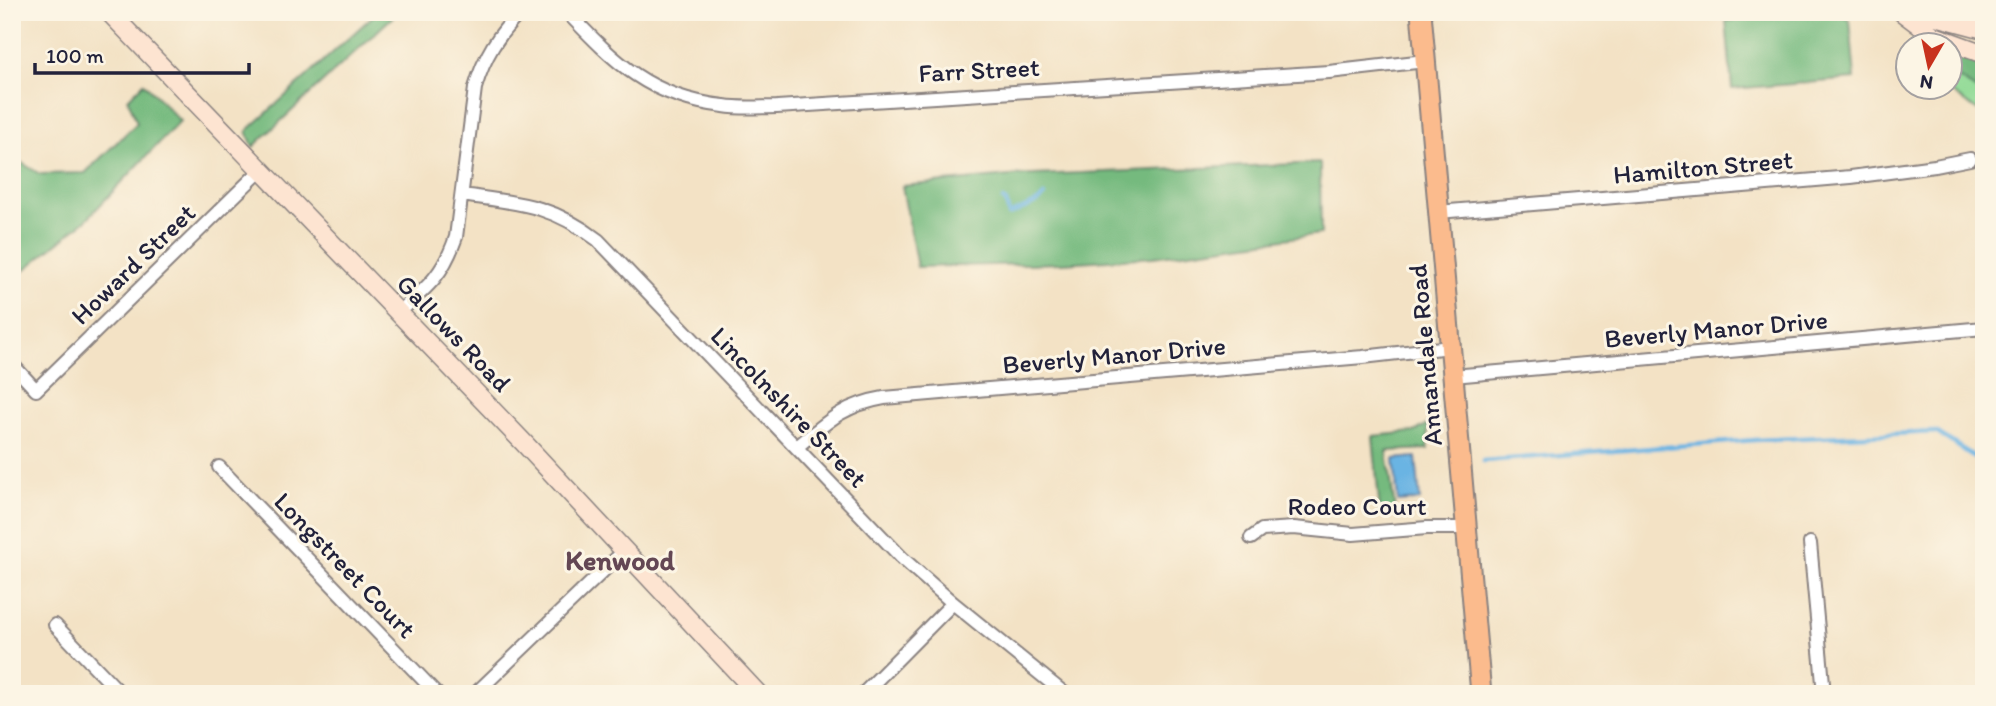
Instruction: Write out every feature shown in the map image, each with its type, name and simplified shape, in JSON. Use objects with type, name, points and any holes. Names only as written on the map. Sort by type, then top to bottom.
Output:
[{"type":"main road","name":"Gallows Road","points":[[109,12],[625,550],[758,694]]},
{"type":"main road","name":"Annandale Road","points":[[1421,12],[1481,694]]},
{"type":"main road","points":[[1902,12],[1934,36],[1984,54]]},
{"type":"main road","points":[[1921,12],[1984,29]]},
{"type":"street","points":[[398,313],[431,285],[449,257],[456,237],[475,88],[490,50],[521,12]]},
{"type":"street","name":"Farr Street","points":[[567,12],[622,66],[645,82],[669,94],[725,107],[777,107],[1329,72],[1424,61]]},
{"type":"street","name":"Hamilton Street","points":[[1438,212],[1851,177],[1970,159]]},
{"type":"street","name":"Howard Street","points":[[12,363],[36,390],[261,170]]},
{"type":"street","name":"Lincolnshire Street","points":[[462,195],[537,207],[557,214],[598,240],[902,558],[1065,694]]},
{"type":"street","name":"Beverly Manor Drive","points":[[1453,376],[1984,328]]},
{"type":"street","name":"Beverly Manor Drive","points":[[797,447],[842,411],[867,401],[884,398],[1363,357],[1450,347]]},
{"type":"street","name":"Longstreet Court","points":[[219,467],[437,694]]},
{"type":"street","name":"Rodeo Court","points":[[1251,538],[1262,530],[1294,528],[1353,534],[1466,528]]},
{"type":"street","points":[[1810,543],[1824,694]]},
{"type":"street","points":[[475,694],[625,550]]},
{"type":"street","points":[[863,694],[953,603]]},
{"type":"street","points":[[55,625],[121,694]]},
{"type":"green space","points":[[377,12],[398,12],[253,147],[247,131]]},
{"type":"green space","points":[[1838,12],[1850,20],[1855,79],[1732,89],[1726,21]]},
{"type":"green space","points":[[1965,57],[1984,65],[1984,95],[1965,82]]},
{"type":"green space","points":[[1965,82],[1984,95],[1984,115],[1965,102]]},
{"type":"green space","points":[[144,83],[180,121],[86,220],[12,280],[12,157],[40,174],[85,173],[137,123],[128,99]]},
{"type":"green space","points":[[1320,163],[1321,234],[1153,257],[1062,263],[917,267],[902,186],[1009,176]]},
{"type":"green space","points":[[1428,424],[1428,449],[1387,451],[1395,511],[1380,513],[1373,436],[1414,432]]},
{"type":"water","points":[[1416,457],[1420,500],[1398,502],[1394,459]]},
{"type":"waterway","points":[[1003,200],[1009,215],[1038,202],[1044,196]]},
{"type":"waterway","points":[[1483,461],[1755,440],[1936,432],[1970,454],[1984,467]]},
{"type":"district","name":"Kenwood","points":[[620,560]]}]
